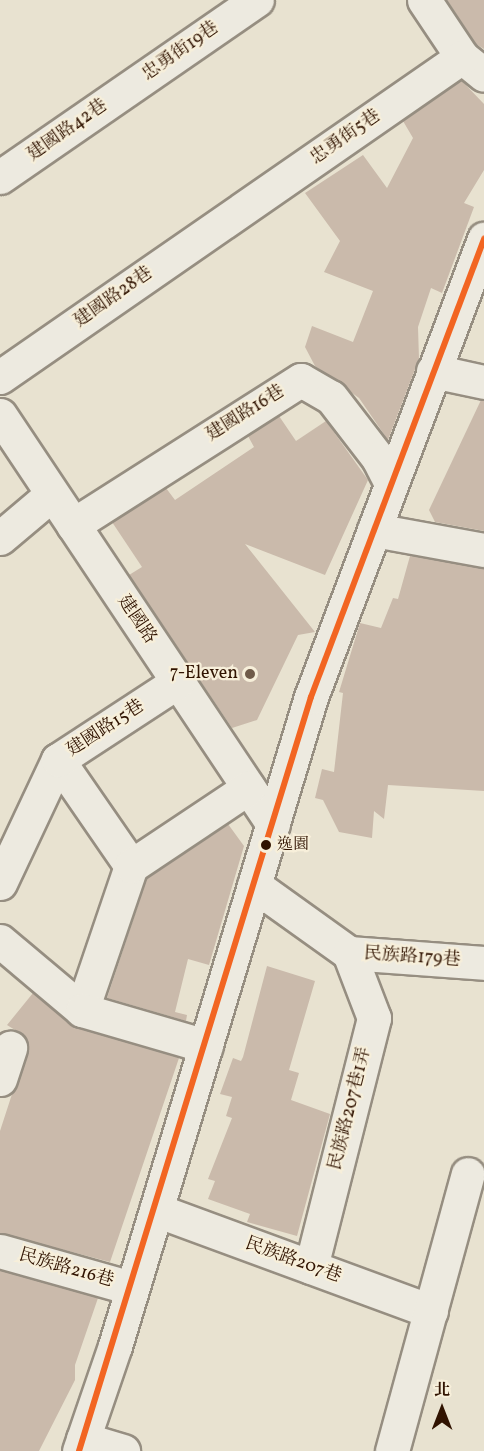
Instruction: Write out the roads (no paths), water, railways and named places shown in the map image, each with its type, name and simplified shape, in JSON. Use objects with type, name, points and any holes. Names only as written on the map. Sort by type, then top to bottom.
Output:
[{"type":"street","name":"忠勇街19巷","points":[[135,84],[257,0]]},
{"type":"street","points":[[424,0],[473,66]]},
{"type":"street","name":"忠勇街5巷","points":[[229,219],[473,66]]},
{"type":"street","name":"建國路42巷","points":[[0,177],[135,84]]},
{"type":"street","name":"建國路28巷","points":[[0,377],[229,219]]},
{"type":"street","points":[[123,1451],[81,1445],[156,1210],[311,697],[432,371],[484,239]]},
{"type":"street","points":[[432,371],[484,382]]},
{"type":"street","name":"建國路16巷","points":[[73,525],[301,380],[331,397],[378,458],[391,484]]},
{"type":"street","name":"建國路","points":[[0,416],[273,824]]},
{"type":"street","points":[[0,538],[52,494]]},
{"type":"street","points":[[374,530],[484,550]]},
{"type":"street","name":"建國路15巷","points":[[0,883],[58,760],[177,682]]},
{"type":"street","points":[[58,760],[131,866]]},
{"type":"street","points":[[82,1010],[131,866],[248,788]]},
{"type":"street","name":"民族路179巷","points":[[254,885],[349,953],[484,963]]},
{"type":"street","points":[[0,941],[82,1010],[206,1046]]},
{"type":"street","name":"民族路207巷1弄","points":[[311,1267],[374,1018],[349,953]]},
{"type":"street","points":[[0,1079],[9,1048]]},
{"type":"street","points":[[392,1451],[468,1174]]},
{"type":"street","name":"民族路207巷","points":[[156,1210],[431,1311]]},
{"type":"street","name":"民族路216巷","points":[[0,1251],[132,1288]]},
{"type":"place","name":"7-Eleven","points":[[250,674]]},
{"type":"place","name":"逸園","points":[[266,845]]}]
